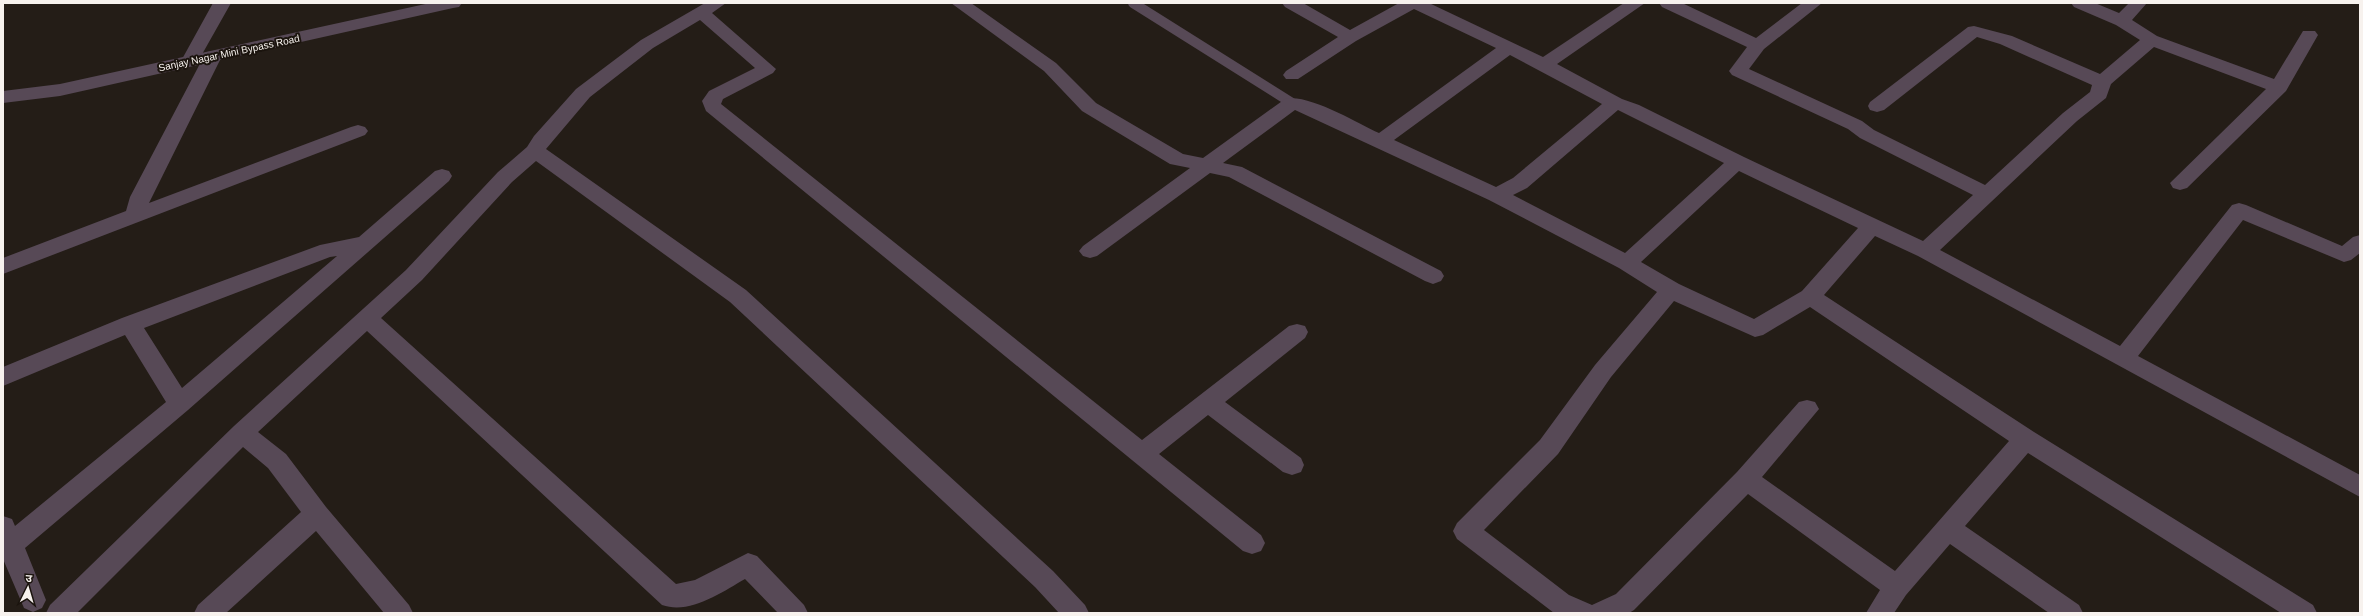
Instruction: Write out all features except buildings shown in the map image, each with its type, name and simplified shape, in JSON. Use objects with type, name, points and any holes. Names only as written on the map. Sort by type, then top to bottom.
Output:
[{"type":"street","points":[[190,61],[222,3]]},
{"type":"street","name":"Sanjay Nagar Mini Bypass Road","points":[[3,97],[60,90],[453,3]]},
{"type":"street","points":[[58,613],[242,433],[368,319],[414,275],[505,178],[535,151],[541,140],[583,93],[647,44],[717,3]]},
{"type":"street","points":[[960,3],[1050,67],[1089,107],[1177,159],[1235,172],[1433,276]]},
{"type":"street","points":[[1291,3],[1350,37]]},
{"type":"street","points":[[1292,75],[1350,37],[1412,3]]},
{"type":"street","points":[[1415,3],[1544,64],[1614,103],[1632,109],[1737,162],[1925,250],[2360,487]]},
{"type":"street","points":[[1544,64],[1636,3]]},
{"type":"street","points":[[1668,3],[1758,45]]},
{"type":"street","points":[[1813,3],[1758,45],[1738,71],[1855,125],[1867,134],[1987,194]]},
{"type":"street","points":[[2080,3],[2122,22],[2151,40],[2279,87]]},
{"type":"street","points":[[2122,22],[2138,3]]},
{"type":"street","points":[[701,12],[767,69],[716,95],[711,101],[713,107],[1252,543]]},
{"type":"street","points":[[1877,106],[1974,31],[2006,40],[2102,82]]},
{"type":"street","points":[[2180,182],[2279,87],[2309,35]]},
{"type":"street","points":[[1925,250],[2070,117],[2099,94],[2102,82],[2151,40]]},
{"type":"street","points":[[1380,141],[1509,47]]},
{"type":"street","points":[[136,214],[140,197],[213,56]]},
{"type":"street","points":[[1090,251],[1292,103],[1307,107],[1496,195],[1627,263],[1671,290],[1755,329],[1810,297],[1872,226]]},
{"type":"street","points":[[1496,195],[1520,183],[1614,103]]},
{"type":"street","points":[[3,266],[136,214],[358,131]]},
{"type":"street","points":[[535,151],[738,296],[1044,579],[1076,613]]},
{"type":"street","points":[[1627,263],[1737,162]]},
{"type":"street","points":[[33,600],[6,536],[180,404],[442,176]]},
{"type":"street","points":[[2124,358],[2239,210],[2344,255],[2360,242]]},
{"type":"street","points":[[3,377],[130,324],[327,250],[366,242]]},
{"type":"street","points":[[1582,613],[1560,603],[1466,531],[1549,447],[1603,371],[1671,290]]},
{"type":"street","points":[[1810,297],[2025,439],[2304,613]]},
{"type":"street","points":[[368,319],[671,597],[700,591],[748,564],[795,613]]},
{"type":"street","points":[[130,324],[180,404]]},
{"type":"street","points":[[1142,454],[1297,332]]},
{"type":"street","points":[[1208,402],[1292,465]]},
{"type":"street","points":[[1601,613],[1625,602],[1746,479],[1807,409]]},
{"type":"street","points":[[242,433],[277,461],[317,514],[400,613]]},
{"type":"street","points":[[1880,613],[1897,586],[1949,529],[2025,439]]},
{"type":"street","points":[[1746,479],[1897,586]]},
{"type":"street","points":[[207,613],[317,514]]},
{"type":"street","points":[[1949,529],[2070,613]]},
{"type":"lane","points":[[1133,3],[1292,103]]}]
